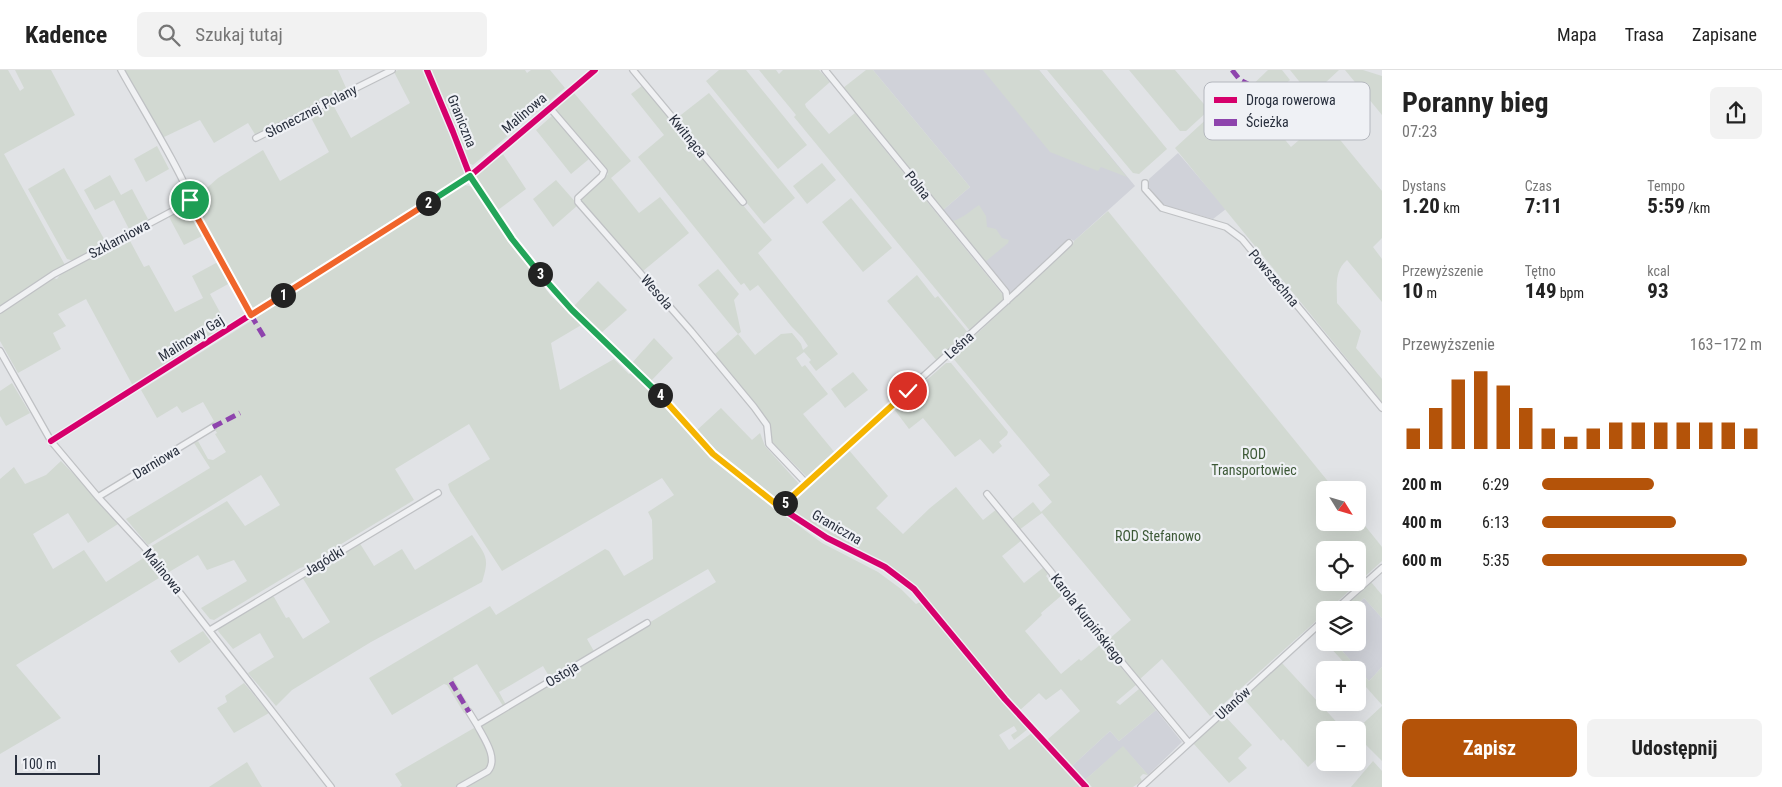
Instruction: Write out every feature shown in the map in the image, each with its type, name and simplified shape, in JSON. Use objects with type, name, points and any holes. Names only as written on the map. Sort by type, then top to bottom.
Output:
[{"type":"street","points":[[121,70],[187,188],[190,197],[187,203],[192,208],[251,315]]},
{"type":"street","name":"Słonecznej Polany","points":[[256,138],[392,70]]},
{"type":"street","name":"Graniczna","points":[[427,70],[454,132],[470,176],[512,239],[554,292],[668,403],[713,454],[781,508],[827,538],[885,567],[914,589],[1005,699],[1086,787]]},
{"type":"street","name":"Malinowa","points":[[470,176],[595,70]]},
{"type":"street","name":"Kwitnąca","points":[[634,70],[743,202]]},
{"type":"street","name":"Polna","points":[[825,70],[1006,292],[1007,301]]},
{"type":"street","name":"Wesoła","points":[[550,108],[604,172],[578,198],[578,202],[691,331],[754,407],[767,425],[769,444],[806,483]]},
{"type":"street","name":"Malinowy Gaj","points":[[51,441],[470,176]]},
{"type":"street","name":"Powszechna","points":[[1145,183],[1145,189],[1162,208],[1226,227],[1242,239],[1382,408]]},
{"type":"street","name":"Szklarniowa","points":[[0,310],[54,274],[187,203]]},
{"type":"street","name":"Leśna","points":[[781,508],[1069,243]]},
{"type":"street","name":"Malinowa","points":[[0,351],[51,441],[98,497],[145,548],[331,787]]},
{"type":"street","name":"Darniowa","points":[[98,497],[213,427]]},
{"type":"street","name":"Jagódki","points":[[210,630],[438,493]]},
{"type":"street","name":"Karola Kurpińskiego","points":[[987,494],[1052,573],[1056,583],[1189,743]]},
{"type":"street","points":[[1345,601],[1382,568]]},
{"type":"street","name":"Ostoja","points":[[477,725],[647,623]]},
{"type":"street","name":"Ułanów","points":[[1141,787],[1316,627]]},
{"type":"street","points":[[460,787],[488,771],[493,761],[469,712]]},
{"type":"shaded area","points":[[873,70],[1039,70],[1135,186],[1074,241],[1071,239],[1012,294],[943,210],[970,187]]},
{"type":"shaded area","points":[[1178,153],[1226,209],[1213,219],[1163,205],[1148,186],[1149,179]]},
{"type":"shaded area","points":[[1364,598],[1382,618],[1382,667],[1369,681],[1366,678],[1366,661],[1351,661],[1342,651],[1366,651],[1366,601],[1361,601]]},
{"type":"shaded area","points":[[1156,710],[1182,742],[1148,775],[1123,747],[1085,780],[1072,766],[1110,731],[1119,741]]},
{"type":"green space","points":[[0,70],[8,70],[20,91],[24,88],[15,70],[51,70],[75,115],[4,154],[65,265],[28,287],[0,309]]},
{"type":"green space","points":[[125,70],[338,70],[347,90],[256,136],[248,123],[214,143],[200,120],[162,138]]},
{"type":"green space","points":[[398,70],[423,70],[449,125],[466,174],[255,310],[248,307],[191,202],[218,178],[263,150],[280,181],[329,152],[309,114],[332,103],[351,138],[410,103],[394,72]]},
{"type":"green space","points":[[428,70],[525,70],[527,73],[531,70],[550,70],[565,88],[473,165],[468,163]]},
{"type":"green space","points":[[719,70],[746,70],[807,145],[778,169],[706,81]]},
{"type":"green space","points":[[759,70],[776,70],[779,74],[783,70],[819,70],[830,82],[805,104],[806,107],[829,134],[855,113],[1003,295],[1003,302],[971,332],[794,117],[796,115]]},
{"type":"green space","points":[[866,70],[873,70],[970,187],[943,210],[843,88]]},
{"type":"green space","points":[[983,70],[1039,70],[1127,177],[1101,167],[1098,171],[1050,152]]},
{"type":"green space","points":[[1047,70],[1102,70],[1167,149],[1139,174],[1133,173]]},
{"type":"green space","points":[[1129,70],[1175,70],[1204,104],[1204,115],[1186,131],[1180,131]]},
{"type":"green space","points":[[1268,70],[1282,70],[1290,80],[1288,82],[1255,82]]},
{"type":"green space","points":[[1290,70],[1339,70],[1326,82],[1300,82]]},
{"type":"green space","points":[[1345,70],[1363,70],[1382,76],[1382,115],[1370,100],[1370,82],[1355,82]]},
{"type":"green space","points":[[643,85],[772,240],[758,253],[838,354],[816,371],[809,362],[811,360],[804,352],[796,358],[802,367],[805,365],[828,394],[803,414],[836,454],[808,478],[772,442],[770,424],[715,354],[738,334],[755,355],[781,334],[792,333],[801,344],[803,350],[808,346],[758,285],[750,291],[744,283],[741,285],[638,157],[664,135],[631,94]]},
{"type":"green space","points":[[574,93],[631,161],[611,178],[639,213],[660,197],[689,233],[643,271],[580,200],[608,174],[555,108]]},
{"type":"green space","points":[[709,93],[795,198],[764,224],[677,118]]},
{"type":"green space","points":[[553,115],[589,159],[571,174],[536,130]]},
{"type":"green space","points":[[1204,121],[1204,140],[1285,140],[1291,147],[1299,140],[1340,140],[1382,191],[1382,238],[1373,247],[1382,259],[1382,302],[1347,260],[1338,274],[1337,303],[1361,331],[1356,348],[1382,379],[1382,402],[1175,148]]},
{"type":"green space","points":[[157,146],[169,169],[146,182],[134,159]]},
{"type":"green space","points":[[503,154],[526,189],[498,210],[476,177],[478,173]]},
{"type":"green space","points":[[822,163],[836,180],[807,204],[793,186]]},
{"type":"green space","points":[[64,168],[107,244],[74,261],[67,259],[28,189]]},
{"type":"green space","points":[[110,175],[121,195],[132,189],[148,219],[129,229],[114,200],[95,210],[84,190]]},
{"type":"green space","points":[[556,180],[578,205],[553,227],[533,199]]},
{"type":"green space","points":[[461,184],[473,187],[534,275],[537,274],[583,324],[551,343],[560,390],[614,359],[629,374],[633,372],[724,465],[791,520],[822,543],[878,572],[901,589],[916,604],[922,601],[1029,728],[1014,740],[1011,735],[1017,731],[1014,726],[999,735],[1009,750],[1033,732],[1082,787],[468,787],[489,775],[494,769],[494,756],[480,726],[716,582],[708,569],[587,639],[595,653],[590,654],[550,678],[543,666],[499,692],[506,705],[503,706],[477,664],[453,678],[471,709],[464,713],[447,685],[444,684],[392,715],[369,678],[490,606],[496,615],[605,549],[609,551],[624,576],[653,559],[652,520],[648,512],[674,495],[662,478],[502,571],[450,491],[448,484],[490,459],[469,424],[395,469],[414,500],[333,549],[335,552],[323,560],[300,568],[214,620],[210,619],[201,608],[247,581],[234,560],[207,570],[198,555],[169,572],[150,547],[227,501],[245,526],[280,505],[261,475],[148,545],[126,519],[210,468],[194,443],[198,441],[208,459],[213,460],[226,452],[215,434],[217,433],[211,423],[214,421],[203,402],[182,413],[177,406],[157,418],[141,390],[256,318]]},
{"type":"green space","points":[[851,198],[892,248],[863,272],[822,222]]},
{"type":"green space","points":[[979,205],[986,216],[987,227],[996,229],[1002,238],[1009,240],[1008,243],[985,262],[953,221]]},
{"type":"green space","points":[[186,208],[191,209],[204,235],[184,245],[169,217]]},
{"type":"green space","points":[[1108,211],[1328,481],[1316,481],[1316,531],[1366,531],[1366,527],[1382,547],[1382,561],[1366,576],[1366,541],[1316,541],[1316,591],[1349,591],[1338,601],[1316,601],[1316,621],[1210,716],[1162,659],[1140,679],[1108,640],[1131,620],[1042,513],[1019,530],[1011,520],[1033,502],[1041,512],[1052,502],[1038,485],[1050,475],[952,357],[1041,274],[1040,272]]},
{"type":"green space","points":[[129,239],[144,267],[149,265],[175,312],[203,298],[192,276],[216,263],[221,265],[230,283],[210,294],[228,327],[133,386],[86,299],[58,314],[66,326],[53,333],[61,349],[18,373],[0,341],[0,314],[30,291],[53,278],[57,279],[61,274],[79,263]]},
{"type":"green space","points":[[718,269],[739,294],[734,300],[741,332],[738,334],[698,285]]},
{"type":"green space","points":[[917,275],[935,298],[938,296],[969,334],[938,362],[887,301]]},
{"type":"green space","points":[[598,281],[627,310],[601,333],[574,306]]},
{"type":"green space","points":[[654,338],[673,358],[651,381],[632,363]]},
{"type":"green space","points":[[946,363],[951,363],[1008,432],[999,442],[1002,446],[993,454],[980,439],[955,457],[923,418],[909,429],[894,409]]},
{"type":"green space","points":[[853,372],[868,390],[845,408],[831,389]]},
{"type":"green space","points":[[12,383],[30,413],[6,426],[0,416],[0,391]]},
{"type":"green space","points":[[721,408],[752,440],[760,433],[765,446],[800,485],[780,503],[721,457],[715,450],[713,451],[696,431]]},
{"type":"green space","points":[[848,449],[888,496],[876,508],[903,534],[930,508],[956,487],[983,520],[997,509],[1022,540],[1002,556],[1024,583],[1044,567],[1049,573],[1046,576],[1062,595],[1041,613],[1042,615],[1025,631],[1061,674],[1079,659],[1081,661],[1101,644],[1136,685],[1116,702],[1120,705],[1139,689],[1156,710],[1119,741],[1110,731],[1072,766],[1047,740],[1080,711],[1061,689],[1046,700],[1039,693],[1019,711],[924,596],[905,578],[876,559],[807,523],[788,509],[787,503]]},
{"type":"green space","points":[[61,461],[118,524],[88,543],[68,513],[33,534],[53,569],[84,550],[106,582],[145,557],[159,578],[16,665],[61,718],[0,754],[0,479],[14,467],[25,484],[46,475]]},
{"type":"green space","points":[[472,535],[485,557],[486,567],[482,582],[371,642],[292,690],[276,706],[248,673],[274,657],[260,633],[233,649],[218,631],[220,627],[270,596],[274,597],[286,618],[289,617],[303,639],[330,622],[302,577],[359,542],[374,566],[402,549],[415,570]]},
{"type":"green space","points":[[1371,582],[1382,595],[1382,618],[1364,598],[1361,601],[1350,601],[1361,591],[1366,591],[1366,587]]},
{"type":"green space","points":[[203,631],[211,642],[179,663],[170,651]]},
{"type":"green space","points":[[1333,651],[1342,651],[1351,661],[1343,661]]},
{"type":"green space","points":[[1282,663],[1316,700],[1316,711],[1326,711],[1336,721],[1316,721],[1316,759],[1308,767],[1283,739],[1281,741],[1243,698]]},
{"type":"green space","points":[[1382,667],[1382,705],[1366,687],[1366,678],[1369,681]]},
{"type":"green space","points":[[244,683],[269,713],[234,733],[217,708],[227,702],[225,696]]},
{"type":"green space","points":[[1382,706],[1382,761],[1366,745],[1366,721]]},
{"type":"green space","points":[[1224,715],[1252,745],[1238,758],[1247,768],[1229,783],[1193,743]]},
{"type":"green space","points":[[474,728],[482,739],[489,757],[489,765],[486,770],[456,787],[400,787],[402,785],[395,774]]},
{"type":"green space","points":[[1123,746],[1148,775],[1143,774],[1140,777],[1142,781],[1133,787],[1092,787],[1085,780]]},
{"type":"green space","points":[[1373,761],[1382,771],[1382,787],[1351,787]]},
{"type":"green space","points":[[247,762],[262,787],[209,787]]},
{"type":"marked path","points":[[1232,70],[1244,82]]},
{"type":"marked path","points":[[251,315],[264,337]]},
{"type":"marked path","points":[[213,427],[240,413]]},
{"type":"marked path","points":[[451,682],[469,712]]},
{"type":"cycle path","points":[[427,70],[470,176],[512,239],[554,292],[668,403],[713,454],[781,508],[827,538],[885,567],[914,589],[1005,699],[1086,787]]},
{"type":"cycle path","points":[[51,441],[470,176],[595,70]]},
{"type":"route","points":[[190,200],[187,203],[192,208],[251,315],[470,176],[512,239],[554,292],[668,403],[713,454],[781,508],[908,391]]},
{"type":"park label","name":"ROD Transportowiec","points":[[1254,462]]},
{"type":"park label","name":"ROD Stefanowo","points":[[1158,536]]}]
